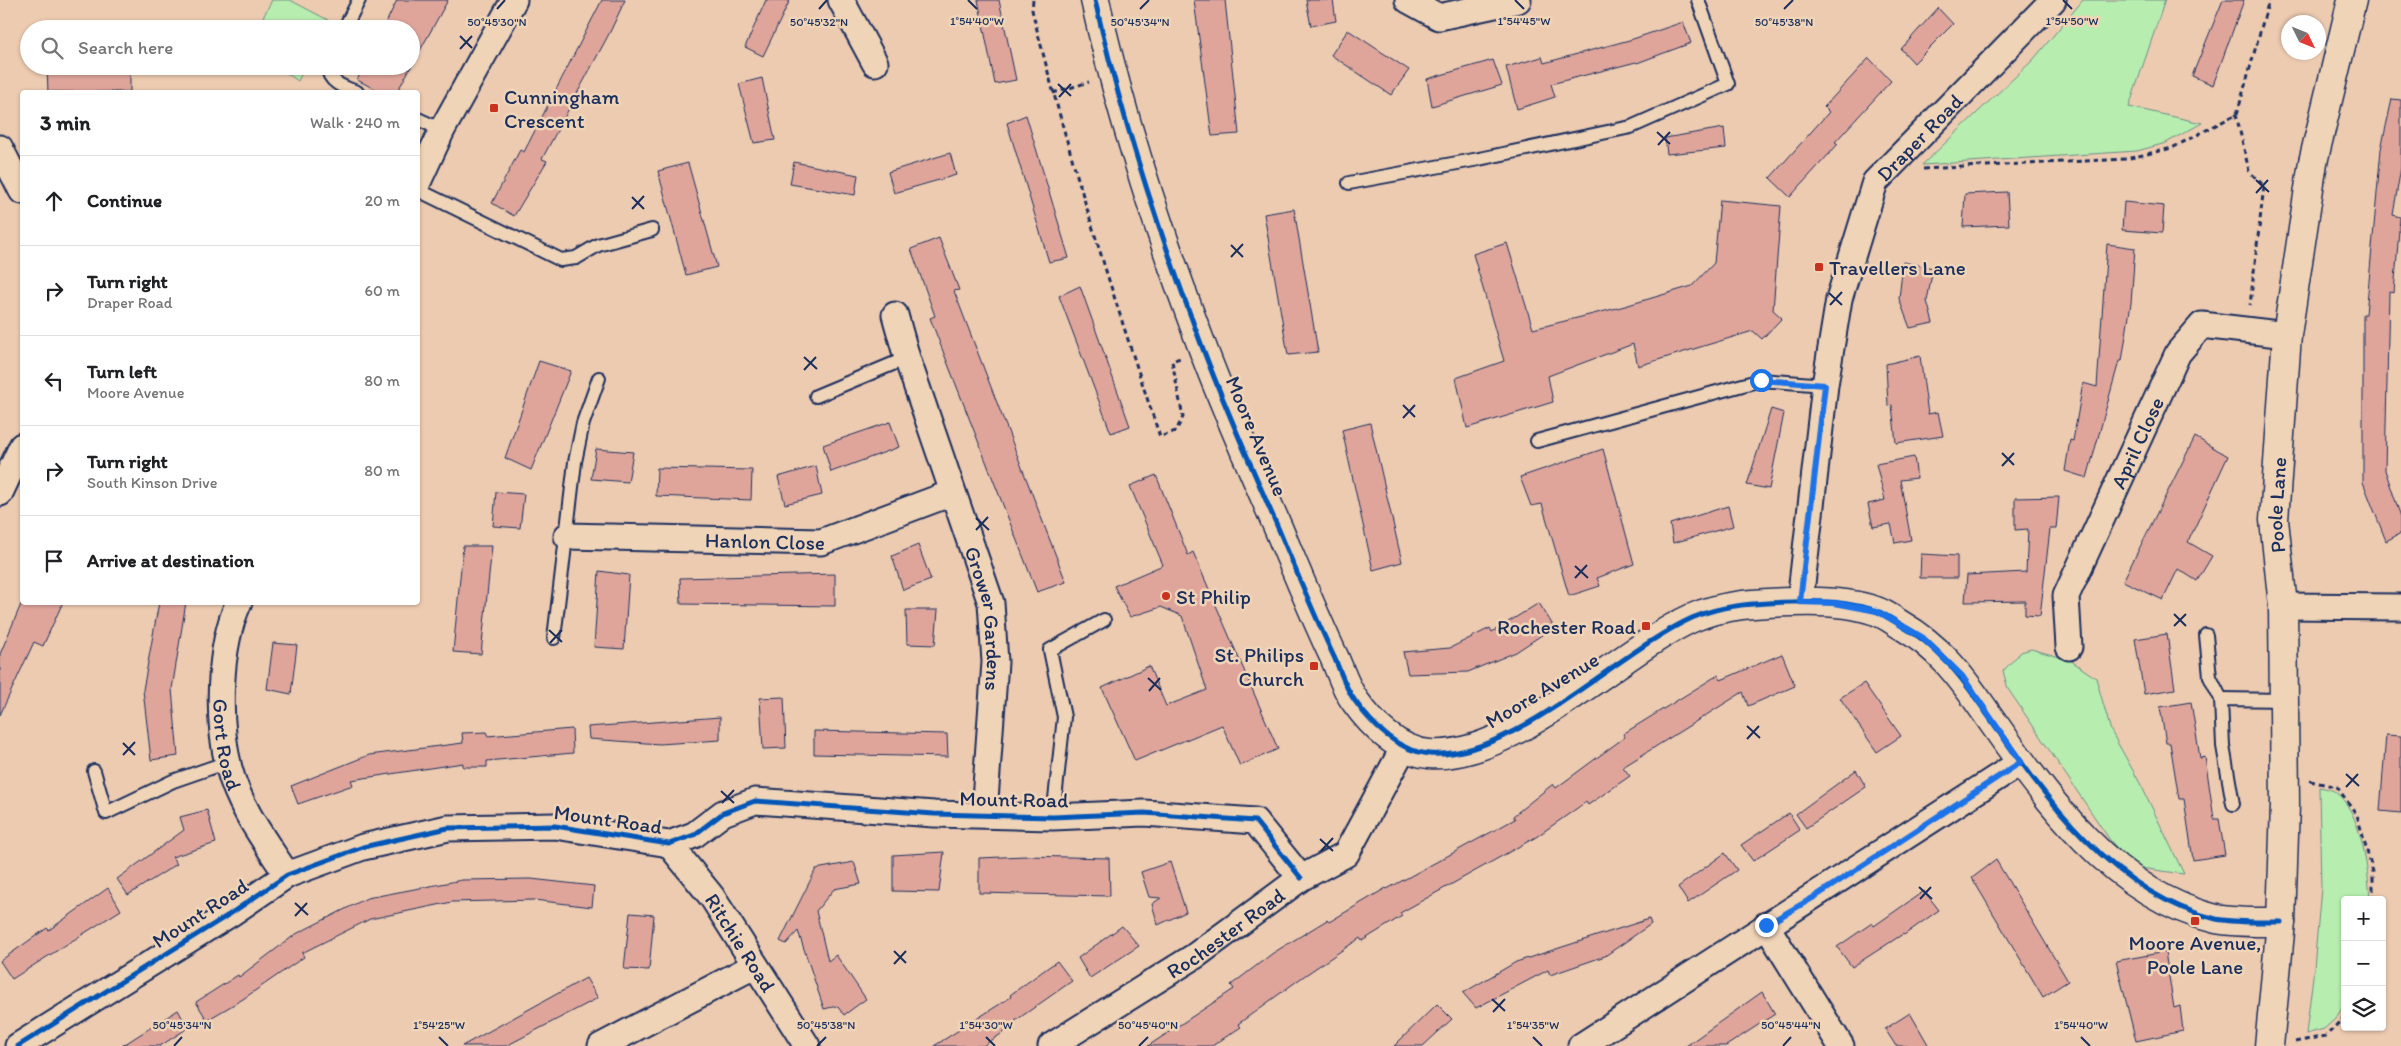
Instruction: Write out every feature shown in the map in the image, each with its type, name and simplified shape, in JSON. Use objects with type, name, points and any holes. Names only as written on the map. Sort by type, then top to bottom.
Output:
[{"type":"street","points":[[420,178],[442,130],[514,0]]},
{"type":"street","points":[[841,0],[875,63]]},
{"type":"street","name":"Moore Avenue","points":[[1095,0],[1112,75],[1147,192],[1203,350],[1319,626],[1353,699],[1380,730],[1404,747],[1429,754],[1457,752],[1501,738],[1546,711],[1638,649],[1693,617],[1741,603],[1835,603],[1877,611],[1922,637],[1962,676],[2021,762],[2106,861],[2158,898],[2216,919],[2242,922],[2281,922]]},
{"type":"street","points":[[1408,0],[1439,18],[1518,0]]},
{"type":"street","name":"Draper Road","points":[[1800,602],[1825,385],[1839,299],[1875,182],[2053,0]]},
{"type":"street","name":"Poole Lane","points":[[2281,1044],[2285,700],[2283,606],[2274,520],[2287,335],[2313,162],[2352,0]]},
{"type":"street","points":[[0,148],[20,187]]},
{"type":"street","name":"Grower Gardens","points":[[894,315],[952,493],[991,603],[995,662],[984,814]]},
{"type":"street","name":"April Close","points":[[2069,647],[2066,596],[2178,353],[2202,325],[2287,335]]},
{"type":"street","points":[[0,493],[20,450]]},
{"type":"street","name":"Hanlon Close","points":[[567,536],[821,542],[952,493]]},
{"type":"street","name":"Gort Road","points":[[238,605],[222,666],[222,721],[228,762],[251,819],[287,875]]},
{"type":"street","points":[[2283,606],[2401,607]]},
{"type":"street","name":"Rochester Road","points":[[1051,1046],[1195,956],[1302,878],[1346,854],[1404,747]]},
{"type":"street","points":[[1580,1046],[2021,762]]},
{"type":"street","name":"Mount Road","points":[[18,1046],[230,914],[287,875],[363,847],[448,828],[555,826],[669,844],[694,835],[724,813],[755,802],[934,814],[1053,817],[1144,814],[1255,821],[1302,878]]},
{"type":"street","name":"Ritchie Road","points":[[669,844],[712,897],[754,966],[808,1046]]},
{"type":"street","points":[[1766,925],[1841,1046]]},
{"type":"street","points":[[601,1046],[754,966]]},
{"type":"lane","points":[[349,20],[359,0]]},
{"type":"lane","points":[[1349,183],[1479,160],[1631,126],[1728,84],[1698,0]]},
{"type":"lane","points":[[329,75],[338,84],[352,90]]},
{"type":"lane","points":[[420,120],[442,130]]},
{"type":"lane","points":[[420,191],[561,260],[576,258],[598,245],[652,230]]},
{"type":"lane","points":[[816,396],[907,358]]},
{"type":"lane","points":[[554,638],[575,462],[581,433],[599,378]]},
{"type":"lane","points":[[1537,441],[1761,380],[1825,385]]},
{"type":"lane","points":[[1053,817],[1064,716],[1050,650],[1104,620]]},
{"type":"lane","points":[[2206,635],[2210,677],[2221,699],[2223,746],[2233,804]]},
{"type":"lane","points":[[2221,699],[2285,700]]},
{"type":"lane","points":[[94,771],[106,813],[173,781],[228,762]]},
{"type":"path","points":[[1031,0],[1053,93],[1104,267],[1160,437],[1176,431],[1184,417],[1172,361]]},
{"type":"path","points":[[2247,330],[2264,186],[2249,171],[2236,114],[2269,0]]},
{"type":"path","points":[[1053,93],[1112,75]]},
{"type":"path","points":[[1898,158],[1913,170],[2126,159],[2172,148],[2236,114]]},
{"type":"path","points":[[2285,775],[2337,786],[2357,815],[2373,872],[2373,896]]},
{"type":"path","points":[[2281,1044],[2326,1036],[2341,1020]]},
{"type":"green space","points":[[272,0],[290,0],[328,20],[262,20]]},
{"type":"green space","points":[[2083,0],[2165,0],[2129,107],[2202,123],[2166,143],[2137,151],[1922,165],[2033,60]]},
{"type":"green space","points":[[290,75],[301,75],[298,81]]},
{"type":"green space","points":[[2031,649],[2070,660],[2096,678],[2111,731],[2141,785],[2184,874],[2133,867],[2110,840],[2008,689],[2003,671],[2021,652]]},
{"type":"green space","points":[[2319,787],[2334,791],[2344,800],[2351,812],[2362,841],[2370,896],[2341,896],[2341,1010],[2335,1019],[2324,1029],[2306,1034],[2314,968],[2321,888]]},
{"type":"building","points":[[397,0],[448,0],[420,51],[420,20],[387,20]]},
{"type":"building","points":[[602,0],[625,0],[610,32],[542,159],[547,161],[514,216],[492,203],[520,150],[524,152]]},
{"type":"building","points":[[766,0],[790,0],[763,56],[745,47]]},
{"type":"building","points":[[978,0],[999,0],[1016,80],[995,84]]},
{"type":"building","points":[[1194,0],[1225,0],[1239,134],[1212,136]]},
{"type":"building","points":[[1306,0],[1333,0],[1336,21],[1311,26]]},
{"type":"building","points":[[2223,0],[2244,0],[2213,85],[2192,76]]},
{"type":"building","points":[[1938,8],[1953,24],[1914,63],[1901,49]]},
{"type":"building","points":[[1683,22],[1691,43],[1637,63],[1551,84],[1555,97],[1517,109],[1506,67],[1542,57],[1544,63],[1633,39]]},
{"type":"building","points":[[1348,30],[1409,70],[1391,95],[1331,55]]},
{"type":"building","points":[[1869,58],[1891,81],[1835,142],[1838,144],[1790,197],[1770,178],[1829,112],[1824,107]]},
{"type":"building","points":[[1493,60],[1502,85],[1432,106],[1427,79]]},
{"type":"building","points":[[47,75],[130,75],[130,90],[48,90]]},
{"type":"building","points":[[360,75],[406,75],[398,90],[377,90],[357,80]]},
{"type":"building","points":[[762,78],[775,140],[754,143],[739,84]]},
{"type":"building","points":[[2392,99],[2401,100],[2401,167],[2393,215],[2400,217],[2394,293],[2389,292],[2385,470],[2401,517],[2401,533],[2386,541],[2363,482],[2363,314],[2366,314],[2381,149]]},
{"type":"building","points":[[1026,115],[1069,258],[1049,262],[1007,123]]},
{"type":"building","points":[[1724,128],[1726,148],[1667,154],[1665,138]]},
{"type":"building","points":[[950,153],[956,175],[894,193],[888,172]]},
{"type":"building","points":[[794,162],[858,175],[855,195],[790,184]]},
{"type":"building","points":[[688,163],[717,267],[686,275],[658,171]]},
{"type":"building","points":[[2007,192],[2009,225],[1963,227],[1965,194]]},
{"type":"building","points":[[1720,200],[1781,206],[1773,310],[1782,318],[1762,339],[1753,331],[1638,366],[1633,344],[1548,376],[1553,402],[1467,428],[1456,378],[1504,361],[1473,254],[1507,243],[1533,329],[1625,306],[1692,286],[1714,263]]},
{"type":"building","points":[[2124,202],[2164,206],[2162,233],[2122,230]]},
{"type":"building","points":[[1294,209],[1318,352],[1288,355],[1264,214]]},
{"type":"building","points":[[939,238],[959,290],[954,291],[1066,582],[1037,592],[930,318],[935,316],[911,249]]},
{"type":"building","points":[[2107,244],[2135,248],[2131,303],[2122,361],[2119,361],[2087,478],[2065,471],[2070,440],[2073,441],[2083,383],[2097,387]]},
{"type":"building","points":[[1903,262],[1933,268],[1927,301],[1933,323],[1910,328],[1899,299]]},
{"type":"building","points":[[1080,286],[1130,426],[1111,433],[1059,296]]},
{"type":"building","points":[[1920,356],[1928,414],[1938,412],[1943,436],[1896,443],[1892,405],[1888,406],[1886,364]]},
{"type":"building","points":[[539,361],[571,371],[531,470],[505,458]]},
{"type":"building","points":[[1771,409],[1784,413],[1769,489],[1747,485]]},
{"type":"building","points":[[890,422],[899,447],[831,472],[823,445]]},
{"type":"building","points":[[1370,423],[1402,562],[1373,570],[1342,430]]},
{"type":"building","points":[[2195,437],[2228,456],[2188,542],[2212,556],[2197,581],[2178,569],[2163,600],[2123,581]]},
{"type":"building","points":[[596,449],[633,452],[628,482],[591,479]]},
{"type":"building","points":[[1603,449],[1634,564],[1597,578],[1600,586],[1569,596],[1542,504],[1531,506],[1520,477]]},
{"type":"building","points":[[1914,457],[1917,478],[1900,480],[1911,540],[1895,543],[1891,524],[1873,527],[1868,504],[1885,500],[1876,464]]},
{"type":"building","points":[[816,466],[822,495],[785,504],[778,477]]},
{"type":"building","points":[[657,468],[752,470],[751,500],[656,496]]},
{"type":"building","points":[[1156,475],[1188,555],[1193,552],[1278,749],[1240,766],[1222,725],[1135,761],[1102,688],[1149,666],[1166,706],[1207,690],[1182,616],[1161,607],[1130,617],[1114,586],[1163,565],[1130,486]]},
{"type":"building","points":[[496,492],[524,494],[520,528],[493,526]]},
{"type":"building","points":[[2059,497],[2056,529],[2050,529],[2040,616],[2025,615],[2025,601],[1965,602],[1967,575],[2026,572],[2028,529],[2015,530],[2015,498]]},
{"type":"building","points":[[1728,506],[1733,526],[1673,543],[1670,524]]},
{"type":"building","points":[[918,545],[931,580],[903,590],[892,556]]},
{"type":"building","points":[[463,546],[492,546],[481,654],[453,652]]},
{"type":"building","points":[[1921,554],[1957,556],[1957,578],[1920,578]]},
{"type":"building","points":[[599,571],[629,575],[624,649],[594,647]]},
{"type":"building","points":[[835,574],[835,606],[681,604],[680,578]]},
{"type":"building","points":[[1539,603],[1554,627],[1516,652],[1468,672],[1408,674],[1403,652],[1450,648],[1490,628],[1492,632]]},
{"type":"building","points":[[21,605],[62,605],[43,646],[34,642],[0,715],[0,654]]},
{"type":"building","points":[[158,605],[186,605],[172,689],[178,756],[151,760],[143,690]]},
{"type":"building","points":[[906,610],[938,610],[935,645],[907,644]]},
{"type":"building","points":[[2167,634],[2175,689],[2144,694],[2135,639]]},
{"type":"building","points":[[273,643],[297,645],[291,694],[267,689]]},
{"type":"building","points":[[1782,654],[1795,686],[1748,706],[1743,692],[1623,767],[1630,776],[1588,805],[1586,802],[1536,837],[1400,913],[1402,916],[1362,941],[1360,938],[1238,1024],[1241,1027],[1212,1046],[1148,1046],[1234,989],[1231,985],[1273,953],[1327,920],[1329,922],[1386,888],[1515,819],[1513,816],[1553,784],[1556,788],[1625,737],[1623,734],[1718,675],[1721,680]]},
{"type":"building","points":[[1864,683],[1901,736],[1877,752],[1840,698]]},
{"type":"building","points":[[784,697],[786,748],[763,749],[760,698]]},
{"type":"building","points":[[2191,702],[2200,758],[2205,757],[2214,819],[2219,819],[2225,855],[2193,860],[2184,799],[2179,799],[2170,743],[2166,743],[2160,707]]},
{"type":"building","points":[[720,717],[720,740],[660,744],[589,739],[588,727]]},
{"type":"building","points":[[572,729],[573,753],[487,761],[487,767],[463,767],[463,763],[351,780],[353,785],[298,804],[291,786],[369,755],[463,743],[462,733],[487,732],[487,736]]},
{"type":"building","points":[[814,731],[947,734],[948,757],[814,754]]},
{"type":"building","points":[[2386,735],[2401,736],[2401,813],[2380,811]]},
{"type":"building","points":[[1856,770],[1866,787],[1806,828],[1796,814]]},
{"type":"building","points":[[207,810],[216,843],[172,857],[177,864],[128,895],[117,879],[184,830],[180,817]]},
{"type":"building","points":[[1789,813],[1800,830],[1753,861],[1741,845]]},
{"type":"building","points":[[944,852],[939,892],[893,891],[893,855]]},
{"type":"building","points":[[1725,853],[1737,870],[1688,903],[1678,887]]},
{"type":"building","points":[[1026,856],[1109,858],[1110,896],[979,893],[979,858]]},
{"type":"building","points":[[1996,860],[2068,981],[2043,997],[1972,878]]},
{"type":"building","points":[[854,862],[861,884],[834,889],[816,911],[828,961],[836,955],[866,999],[844,1015],[837,1006],[824,1009],[798,931],[786,944],[780,941],[816,869]]},
{"type":"building","points":[[1170,862],[1186,912],[1158,925],[1152,904],[1161,898],[1149,897],[1141,872]]},
{"type":"building","points":[[531,879],[594,886],[592,907],[534,900],[452,902],[370,919],[302,953],[304,957],[243,999],[207,1020],[196,1002],[238,975],[239,977],[296,934],[367,898],[462,880]]},
{"type":"building","points":[[108,888],[121,910],[12,979],[0,961],[47,928],[49,930]]},
{"type":"building","points":[[1924,891],[1939,910],[1904,935],[1852,967],[1837,947],[1872,923],[1874,926]]},
{"type":"building","points":[[630,913],[654,915],[649,970],[624,969]]},
{"type":"building","points":[[1649,919],[1651,924],[1605,956],[1550,975],[1548,970],[1476,1008],[1463,993],[1516,962]]},
{"type":"building","points":[[1122,926],[1139,946],[1090,978],[1078,958]]},
{"type":"building","points":[[2165,952],[2174,1008],[2180,1006],[2183,1031],[2136,1041],[2116,961]]},
{"type":"building","points":[[1057,961],[1072,981],[1015,1021],[1016,1024],[983,1046],[934,1046],[1011,997],[1010,995]]},
{"type":"building","points":[[586,978],[598,998],[506,1046],[462,1046]]},
{"type":"building","points":[[1762,992],[1775,1014],[1726,1046],[1686,1046]]},
{"type":"building","points":[[1437,1004],[1452,1019],[1423,1046],[1394,1046]]},
{"type":"building","points":[[178,1010],[188,1028],[160,1046],[122,1046]]},
{"type":"building","points":[[1910,1013],[1929,1046],[1896,1046],[1885,1029]]},
{"type":"cycle path","points":[[1095,0],[1129,133],[1172,263],[1212,372],[1346,686],[1369,719],[1396,742],[1407,748],[1429,754],[1461,752],[1494,740],[1528,723],[1663,634],[1704,613],[1741,605],[1767,603],[1824,602],[1866,608],[1886,615],[1938,652],[1967,685],[2056,807],[2083,837],[2112,864],[2144,888],[2178,906],[2216,919],[2248,922],[2281,922]]},
{"type":"cycle path","points":[[18,1046],[230,914],[287,875],[363,847],[448,828],[555,826],[669,844],[694,835],[723,813],[755,801],[934,814],[1053,817],[1144,813],[1255,821],[1301,878]]},
{"type":"place","name":"Cunningham Crescent","points":[[494,108]]},
{"type":"place","name":"Travellers Lane","points":[[1819,267]]},
{"type":"place","name":"St Philip","points":[[1166,596]]},
{"type":"place","name":"Rochester Road","points":[[1646,626]]},
{"type":"place","name":"St. Philips Church","points":[[1314,666]]},
{"type":"place","name":"Moore Avenue, Poole Lane","points":[[2195,921]]},
{"type":"route","points":[[1761,380],[1825,385],[1800,602],[1835,603],[1877,611],[1922,637],[1962,676],[2021,762],[1816,896],[1766,925]]}]
